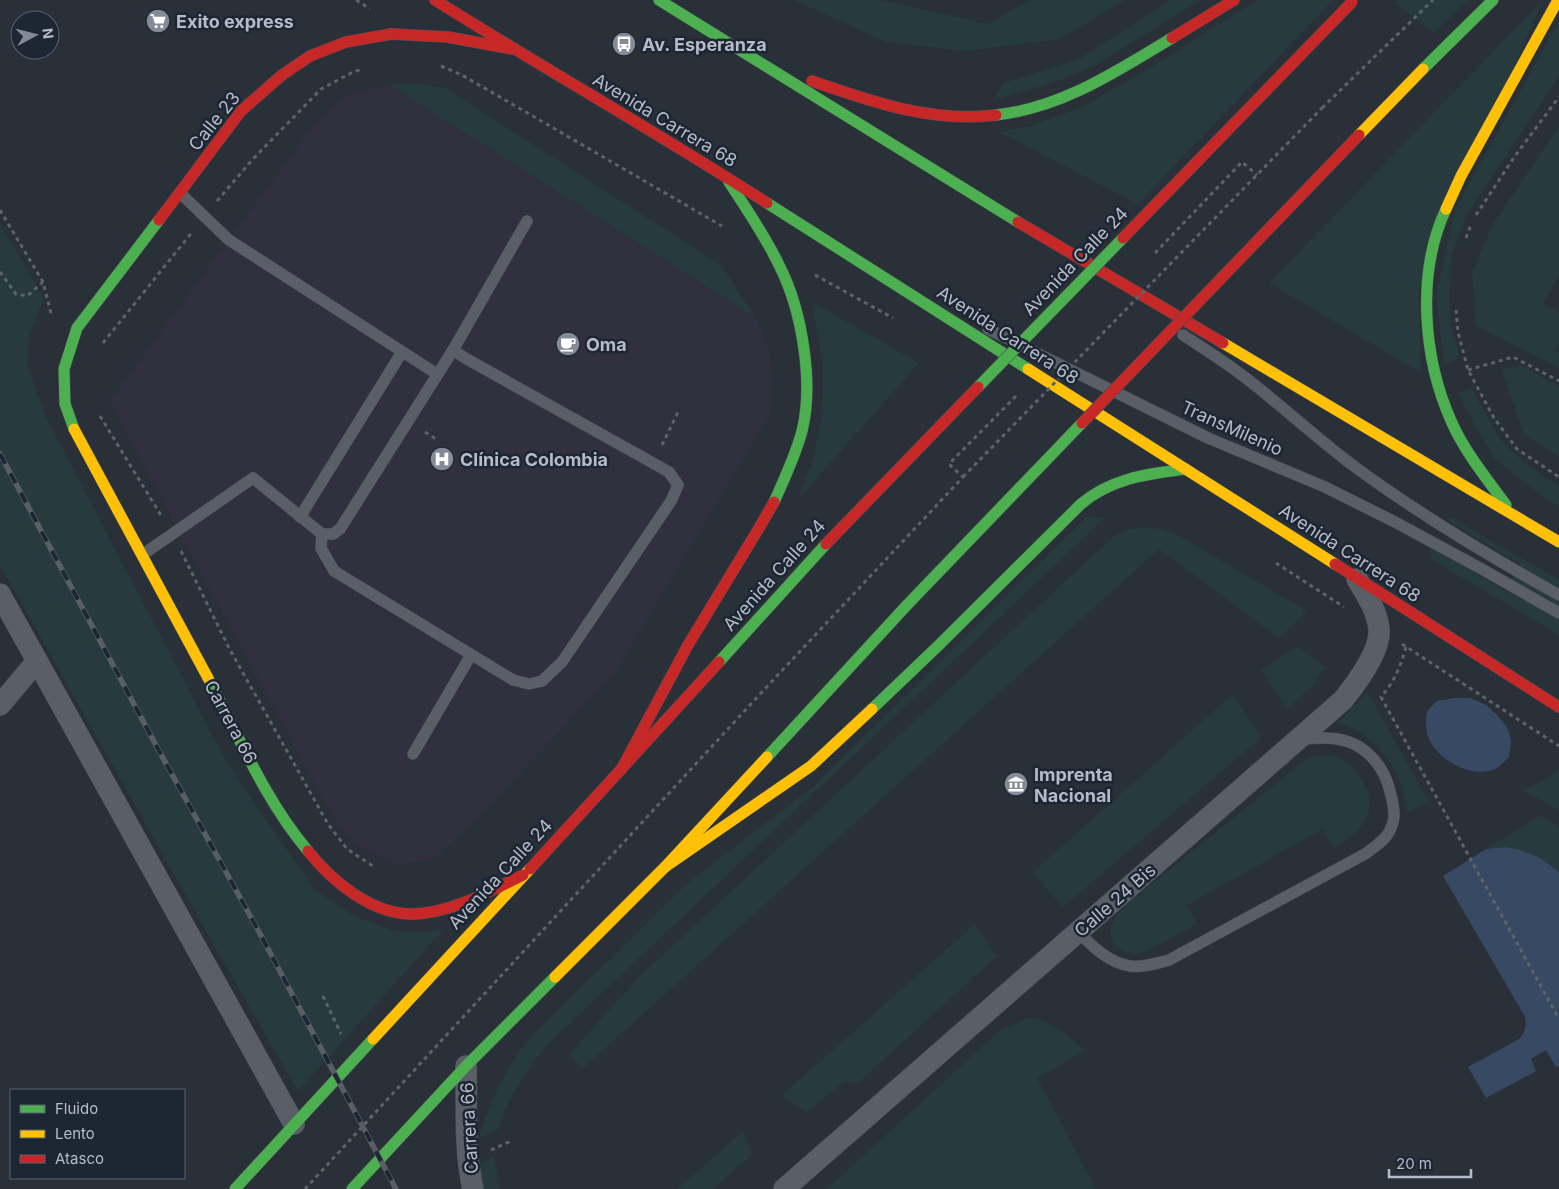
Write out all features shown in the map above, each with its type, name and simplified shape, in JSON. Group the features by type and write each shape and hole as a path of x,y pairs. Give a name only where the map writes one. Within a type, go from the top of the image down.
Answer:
{"main road":[{"name":"Avenida Carrera 68","path":"435,0 513,49 724,175 1559,707"},
{"path":"659,0 1027,227 1559,542"},
{"path":"766,66 862,98 897,108 939,116 995,115 1018,112 1065,98 1195,25 1234,0"},
{"path":"352,1189 466,1066 665,867 907,605 1423,69 1492,0"},
{"path":"1512,514 1472,458 1452,423 1436,379 1426,317 1428,271 1439,224 1461,176 1558,0"},
{"name":"Avenida Calle 24","path":"235,1189 621,770 826,544 1353,1"},
{"name":"Calle 23","path":"64,369 77,328 241,111 282,75 310,56 346,42 391,34 448,37 513,49"},
{"path":"621,770 700,624 779,492 792,462 803,427 806,384 803,342 793,298 764,237 724,175"},
{"name":"Carrera 66","path":"64,369 65,404 76,435 262,780 295,837 320,867 354,894 400,914 423,914 446,908 524,875"},
{"path":"665,867 811,766 939,645 1081,504 1099,490 1119,482 1150,474 1186,469"}],"street":[{"name":"Calle 24 Bis","path":"784,1189 1343,700 1357,684 1375,650 1379,630 1373,607 1357,579"},
{"path":"0,594 294,1124"},
{"path":"0,705 37,661"},
{"name":"Carrera 66","path":"466,1066 467,1128 470,1175 473,1189"}],"lane":[{"name":"TransMilenio","path":"945,176 1251,382 1300,424 1358,469 1405,502 1487,555 1559,595"},
{"path":"180,193 229,240 437,374"},
{"path":"142,555 253,478 322,534 333,534 340,529 453,350 527,221"},
{"name":"TransMilenio","path":"888,279 1208,438 1334,492 1395,522 1559,613"},
{"path":"322,534 321,548 334,571 513,680 529,684 542,681 562,662 671,501 678,485 669,472 464,358 453,350"},
{"path":"300,517 402,352"},
{"path":"414,754 471,655"},
{"path":"1078,932 1096,949 1114,960 1130,966 1169,960 1375,847 1390,832 1394,816 1383,772 1373,758 1356,745 1340,739 1298,739"}],"path":[{"path":"356,0 368,8"},
{"path":"305,1189 754,700 963,477 1322,108 1433,0"},
{"path":"434,63 462,74 724,227"},
{"path":"98,349 204,216 252,160 321,89 354,72 370,67"},
{"path":"1475,216 1514,156 1559,97"},
{"path":"1155,253 1242,162 1257,175"},
{"path":"0,210 43,282 53,320"},
{"path":"1464,246 1472,224"},
{"path":"0,272 16,294 27,296 43,282"},
{"path":"1456,305 1458,332 1468,370 1494,418 1517,449 1559,477"},
{"path":"1468,370 1513,357 1559,381"},
{"path":"963,477 949,464 1022,390"},
{"path":"97,410 172,534 230,648 328,824 346,849 376,868"},
{"path":"1406,647 1391,686 1381,697 1559,1019"},
{"path":"322,996 341,1034"},
{"path":"484,1153 511,1141"}],"shaded area":[{"name":"Clínica Colombia","path":"389,85 756,318 767,343 773,377 771,412 616,672 472,824 431,861 396,864 359,846 339,828 177,532 166,507 110,401 312,127 327,111 346,97 367,89"}],"green space":[{"path":"794,0 881,0 988,24 1030,0 1125,0 1060,39 966,51 886,42"},
{"path":"1170,0 1201,0 1094,66 1061,80 992,101 1004,83 1079,59"},
{"path":"1257,0 1333,0 1138,204 999,132 1030,126 1082,107 1148,69"},
{"path":"1398,0 1468,0 1434,33 1395,3"},
{"path":"1543,0 1419,290 1421,373 1269,283"},
{"path":"1559,21 1559,77 1466,216 1452,254 1449,294 1451,326 1460,358 1444,364 1436,295 1455,209"},
{"path":"418,83 445,88 721,265 756,318 389,85"},
{"path":"1559,126 1559,276 1543,303 1559,313 1559,344 1555,350 1559,353 1559,368 1476,326 1472,272 1493,224"},
{"path":"0,224 44,298 30,333 27,364 45,415 226,761 314,889 356,917 394,931 427,932 444,929 298,1091 0,565"},
{"path":"812,302 919,363 798,499 814,456 822,413 823,367"},
{"path":"1520,365 1559,386 1559,456 1524,435 1502,370"},
{"path":"1472,388 1488,420 1503,442 1526,464 1559,486 1559,506 1542,496 1495,459 1458,393"},
{"path":"1086,517 1106,517 546,1046 530,1066 506,1107 499,1129 479,1138 500,1084 532,1035 690,881 814,786"},
{"path":"1450,517 1559,580 1559,635 1431,559 1431,546 1505,591 1520,564 1449,521"},
{"path":"1144,527 1161,529 1178,535 1307,611 1279,638 1159,549 582,1069 570,1053 640,976 1114,536 1129,529"},
{"path":"1297,646 1325,667 1313,685 1287,709 1261,670"},
{"path":"1368,692 1429,803 1407,813 1400,782 1383,753 1367,738 1338,722"},
{"path":"1233,694 1261,738 1063,907 1032,873"},
{"path":"1326,755 1340,758 1349,764 1357,772 1367,788 1370,799 1369,809 1361,827 1353,835 1334,848 1323,829 1187,905 1197,924 1143,953 1127,952 1116,946 1112,940 1112,926 1116,916 1128,903 1300,764 1311,757"},
{"path":"1559,771 1559,810 1523,791"},
{"path":"1541,815 1559,826 1559,872 1548,862 1507,847 1486,849"},
{"path":"974,925 997,956 859,1082 844,1082 807,1112 781,1096"},
{"path":"1029,1017 1049,1023 1065,1033 1085,1051 1037,1078 1096,1189 827,1189 999,1031"},
{"path":"743,1131 752,1154 713,1189 677,1189"},
{"path":"494,1156 500,1189 482,1189 478,1164"}],"water":[{"path":"1470,698 1486,705 1507,727 1511,741 1509,757 1497,768 1486,771 1474,771 1462,768 1441,755 1433,746 1426,724 1427,712 1437,701"},
{"path":"1507,847 1535,856 1547,862 1559,872 1559,1066 1556,1067 1546,1050 1531,1059 1536,1071 1486,1098 1468,1067 1519,1039 1523,1034 1526,1022 1524,1015 1443,876 1486,849"}],"railway":[{"path":"0,454 396,1189"}],"traffic: fast":[{"path":"659,0 1018,222"},
{"path":"1423,69 1493,0"},
{"path":"996,115 1044,105 1066,96 1110,75 1172,38"},
{"path":"729,182 762,234 780,267 794,304 804,348 807,391 802,431 793,458 774,502"},
{"path":"767,203 1028,369"},
{"path":"1446,209 1436,234 1430,260 1427,288 1429,344 1442,398 1457,434 1506,505"},
{"path":"74,429 65,404 64,369 77,328 159,220"},
{"path":"978,387 1123,238"},
{"path":"907,605 1082,423"},
{"path":"872,709 1081,504 1093,495 1117,483 1144,475 1186,469"},
{"path":"719,662 826,544"},
{"path":"767,757 907,605"},
{"path":"208,678 266,789 279,811 308,851"},
{"path":"352,1189 466,1066 555,977"},
{"path":"235,1189 373,1039"}],"traffic: slow":[{"path":"1446,209 1461,176 1558,0"},
{"path":"1359,135 1423,69"},
{"path":"1223,343 1559,542"},
{"path":"1028,369 1335,564"},
{"path":"74,429 208,678"},
{"path":"665,867 811,766 872,709"},
{"path":"555,977 665,867 767,757"},
{"path":"373,1039 530,869"}],"traffic: jam":[{"path":"435,0 685,151 767,203"},
{"path":"1172,38 1234,0"},
{"path":"1123,238 1352,2"},
{"path":"159,220 241,111 282,75 310,56 346,42 391,34 448,37 512,49"},
{"path":"812,81 903,109 949,116 996,115"},
{"path":"1082,423 1359,135"},
{"path":"1018,222 1223,343"},
{"path":"826,544 978,387"},
{"path":"621,770 688,645 774,502"},
{"path":"1335,564 1559,707"},
{"path":"530,869 719,662"},
{"path":"308,851 329,874 354,894 367,902 397,913 426,913 455,906 523,875"}],"place":[{"name":"Exito express","path":"158,21"},
{"name":"Av. Esperanza","path":"624,44"},
{"name":"Oma","path":"568,344"},
{"name":"Clínica Colombia","path":"442,459"},
{"name":"Imprenta Nacional","path":"1016,784"}]}
